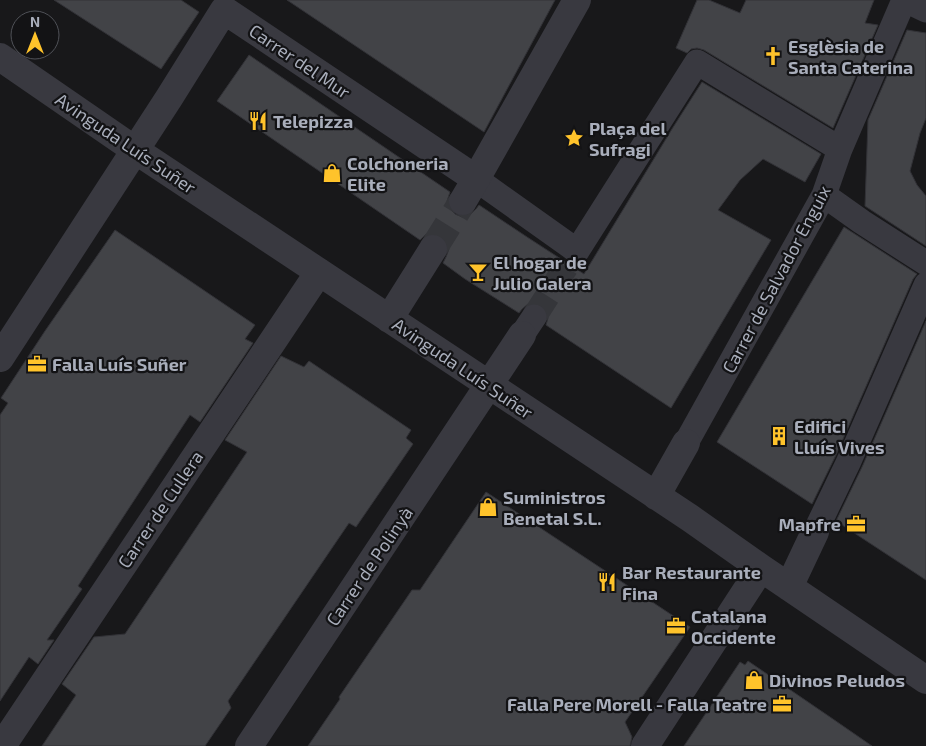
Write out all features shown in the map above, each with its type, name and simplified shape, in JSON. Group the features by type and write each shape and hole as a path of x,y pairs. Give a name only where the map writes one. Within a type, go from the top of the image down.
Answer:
{"street":[{"path":"577,0 469,190 571,259 697,62 840,149"},
{"path":"904,0 926,10"},
{"name":"Carrer de Salvador Enguix","path":"686,443 824,195 840,149 904,0"},
{"path":"0,358 227,5"},
{"name":"Carrer del Mur","path":"227,5 469,190"},
{"name":"Avinguda Luís Suñer","path":"0,57 135,150 690,518 926,680"},
{"path":"824,195 926,263"},
{"path":"389,319 433,249"},
{"name":"Carrer de Cullera","path":"2,746 319,272"},
{"path":"789,587 849,461 926,285"},
{"name":"Carrer de Polinyà","path":"249,746 528,326"},
{"path":"656,496 686,443"},
{"path":"645,746 761,568"}],"building":[{"path":"54,0 181,0 199,12 161,69"},
{"path":"287,0 555,0 484,132"},
{"name":"Esglèsia de Santa Caterina","path":"697,0 709,0 740,13 746,0 874,0 865,23 878,25 833,128 704,50 691,49 687,53 676,48"},
{"path":"907,30 926,33 926,118 910,171 917,185 926,196 926,246 865,206 868,120"},
{"path":"249,55 450,192 447,201 449,208 455,214 462,217 470,215 479,205 584,274 702,82 821,154 805,182 763,159 740,180 718,210 771,240 671,408 546,325 547,311 542,305 528,304 519,313 443,263 449,249 447,241 442,236 433,233 425,235 420,240 217,101"},
{"path":"844,227 917,274 913,279 836,455 812,504 717,442"},
{"path":"115,230 255,325 245,339 253,343 200,422 190,415 78,586 82,589 47,640 54,640 38,664 29,657 0,701 0,415 8,403 1,398"},
{"path":"926,321 926,580 836,521 862,467"},
{"path":"281,356 304,367 309,361 411,430 406,438 413,444 356,527 349,523 228,701 231,708 205,746 42,746 76,695 62,684 94,637 125,634 247,452 225,440"},
{"path":"486,492 690,627 625,722 632,737 630,746 308,746 412,590 420,590"},
{"path":"748,661 872,746 684,746 740,662 745,665"}],"tunnel":[{"path":"433,249 463,201"},
{"path":"534,317 566,267"}],"place":[{"name":"Esglèsia de Santa Caterina","path":"773,56"},
{"name":"Telepizza","path":"258,121"},
{"name":"Plaça del Sufragi","path":"574,138"},
{"name":"Colchoneria Elite","path":"332,173"},
{"name":"El hogar de Julio Galera","path":"478,272"},
{"name":"Falla Luís Suñer","path":"37,364"},
{"name":"Edifici Lluís Vives","path":"779,436"},
{"name":"Suministros Benetal S.L.","path":"488,507"},
{"name":"Mapfre","path":"856,524"},
{"name":"Bar Restaurante Fina","path":"607,582"},
{"name":"Catalana Occidente","path":"676,626"},
{"name":"Divinos Peludos","path":"754,680"},
{"name":"Falla Pere Morell - Falla Teatre","path":"782,704"}]}
